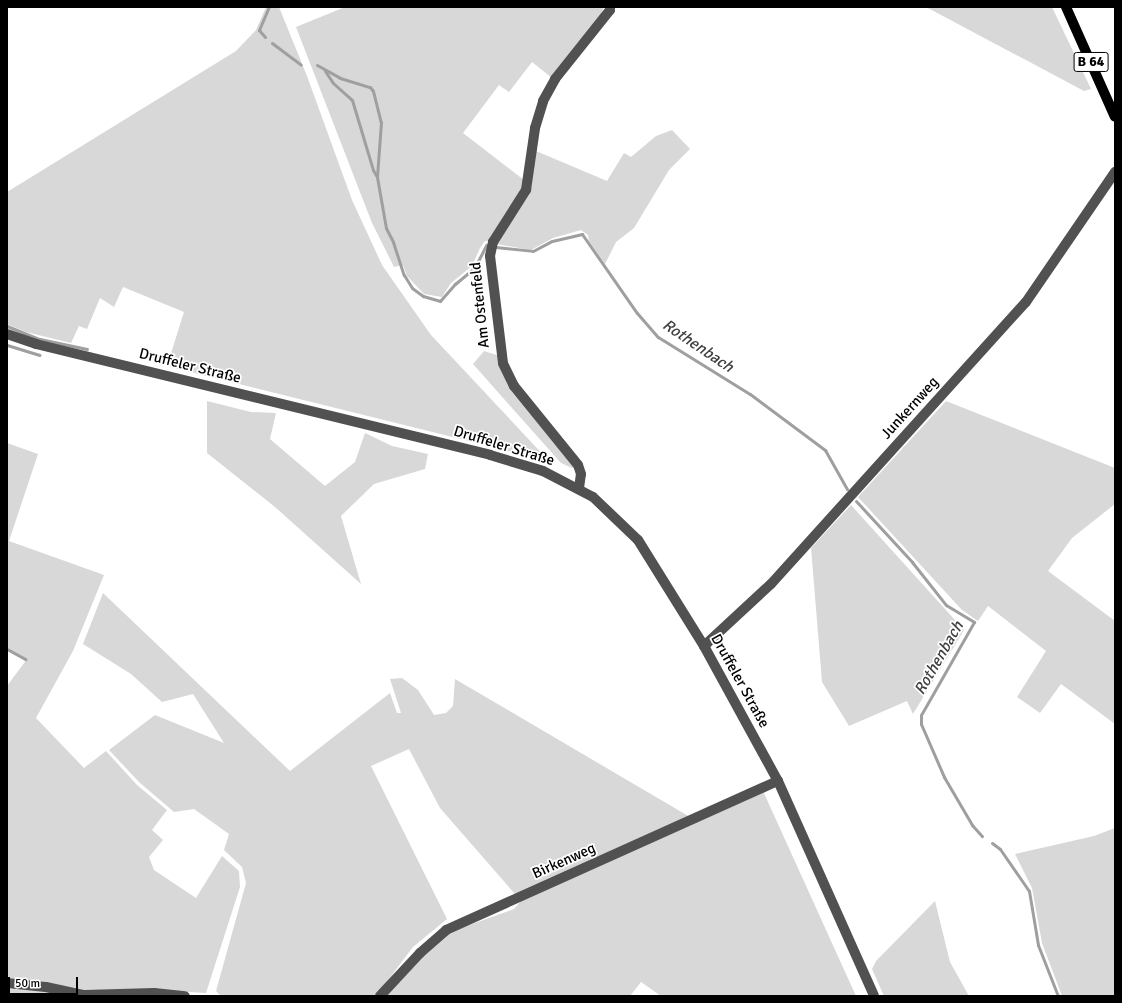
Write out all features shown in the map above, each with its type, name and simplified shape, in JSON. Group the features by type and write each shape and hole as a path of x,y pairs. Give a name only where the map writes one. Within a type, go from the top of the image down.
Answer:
{"main road":[{"name":"B 64","path":"1066,7 1115,117"}],"street":[{"name":"Am Ostenfeld","path":"579,488 582,474 578,465 514,386 503,363 490,256 493,242 526,190 535,128 543,101 555,79 610,10 610,7"},
{"name":"Junkernweg","path":"704,646 771,584 1026,302 1115,172"},
{"name":"Druffeler Straße","path":"7,334 36,344 490,455 542,471 579,488 608,510 638,540 704,646 778,781 874,996"},
{"name":"Birkenweg","path":"380,996 420,953 446,930 778,781"},
{"path":"7,983 46,987 85,995 154,993 185,996"}],"shaded area":[{"path":"266,7 279,7 307,76 352,200 382,265 431,335 549,461 167,366 184,312 123,287 114,307 100,298 87,329 79,326 71,343 26,332 7,324 7,192 236,51 256,30"},
{"path":"345,7 604,7 599,18 552,78 532,62 509,92 499,85 463,133 524,180 521,190 489,241 485,241 480,248 472,266 451,283 442,297 424,294 407,276 403,265 394,267 372,223 296,27"},
{"path":"926,7 1052,7 1091,89 1084,91"},
{"path":"672,130 690,149 669,170 634,228 616,242 605,264 589,241 588,235 581,230 553,238 531,250 496,244 519,208 536,151 607,181 624,153 631,157 656,136"},
{"path":"484,351 497,355 499,362 574,466 572,468 561,463 473,364"},
{"path":"207,401 251,412 276,413 270,439 325,486 355,462 365,433 392,446 428,454 425,469 374,484 341,516 361,584 275,507 207,453"},
{"path":"946,401 1115,468 1115,504 1072,538 1048,571 1115,621 1115,724 1061,684 1040,713 1017,697 1046,651 988,606 978,621 962,610 858,497"},
{"path":"7,443 38,454 9,541 104,575 73,651 36,718 84,768 106,751 137,785 167,810 152,830 163,840 149,857 154,870 196,898 222,856 239,871 240,887 206,993 157,990 84,991 47,982 7,978 7,686 27,659 7,648"},
{"path":"851,505 964,630 913,714 907,701 849,726 822,682 811,548"},
{"path":"103,593 290,771 390,693 397,713 401,713 390,679 402,678 418,690 434,715 446,713 453,706 455,679 690,817 515,894 440,808 409,749 371,766 447,919 413,947 376,996 220,995 216,991 246,883 242,867 224,850 229,834 194,809 174,812 139,782 109,750 155,715 224,743 193,694 162,702 131,674 83,644"},
{"path":"763,791 856,996 661,996 641,982 630,996 385,996 421,956 447,933 514,909 521,901"},
{"path":"1115,828 1115,996 1062,996 1042,943 1032,888 1015,854 1094,836"},
{"path":"935,901 950,962 969,996 884,996 872,969 876,961"},
{"path":"7,989 46,990 72,996 7,996"}],"waterway":[{"name":"Rothenbach","path":"265,37 259,30 269,7"},
{"name":"Rothenbach","path":"272,43 301,65"},
{"name":"Rothenbach","path":"317,65 340,78 370,87 373,91 381,122 377,177 386,228 393,242 404,275 412,288 423,296 440,301 455,284 475,267 486,245"},
{"name":"Rothenbach","path":"325,71 333,83 352,100 373,170 377,177"},
{"name":"Rothenbach","path":"496,247 533,251 552,241 582,234 637,313 658,337 750,394 825,450 847,489"},
{"path":"7,326 40,339 87,349"},
{"path":"7,345 40,355"},
{"name":"Rothenbach","path":"856,501 912,562 946,605 974,622 921,715 921,724 944,777 972,825 982,836"},
{"path":"7,649 25,659"},
{"name":"Rothenbach","path":"992,843 1000,849 1029,891 1038,945 1058,996"}]}
